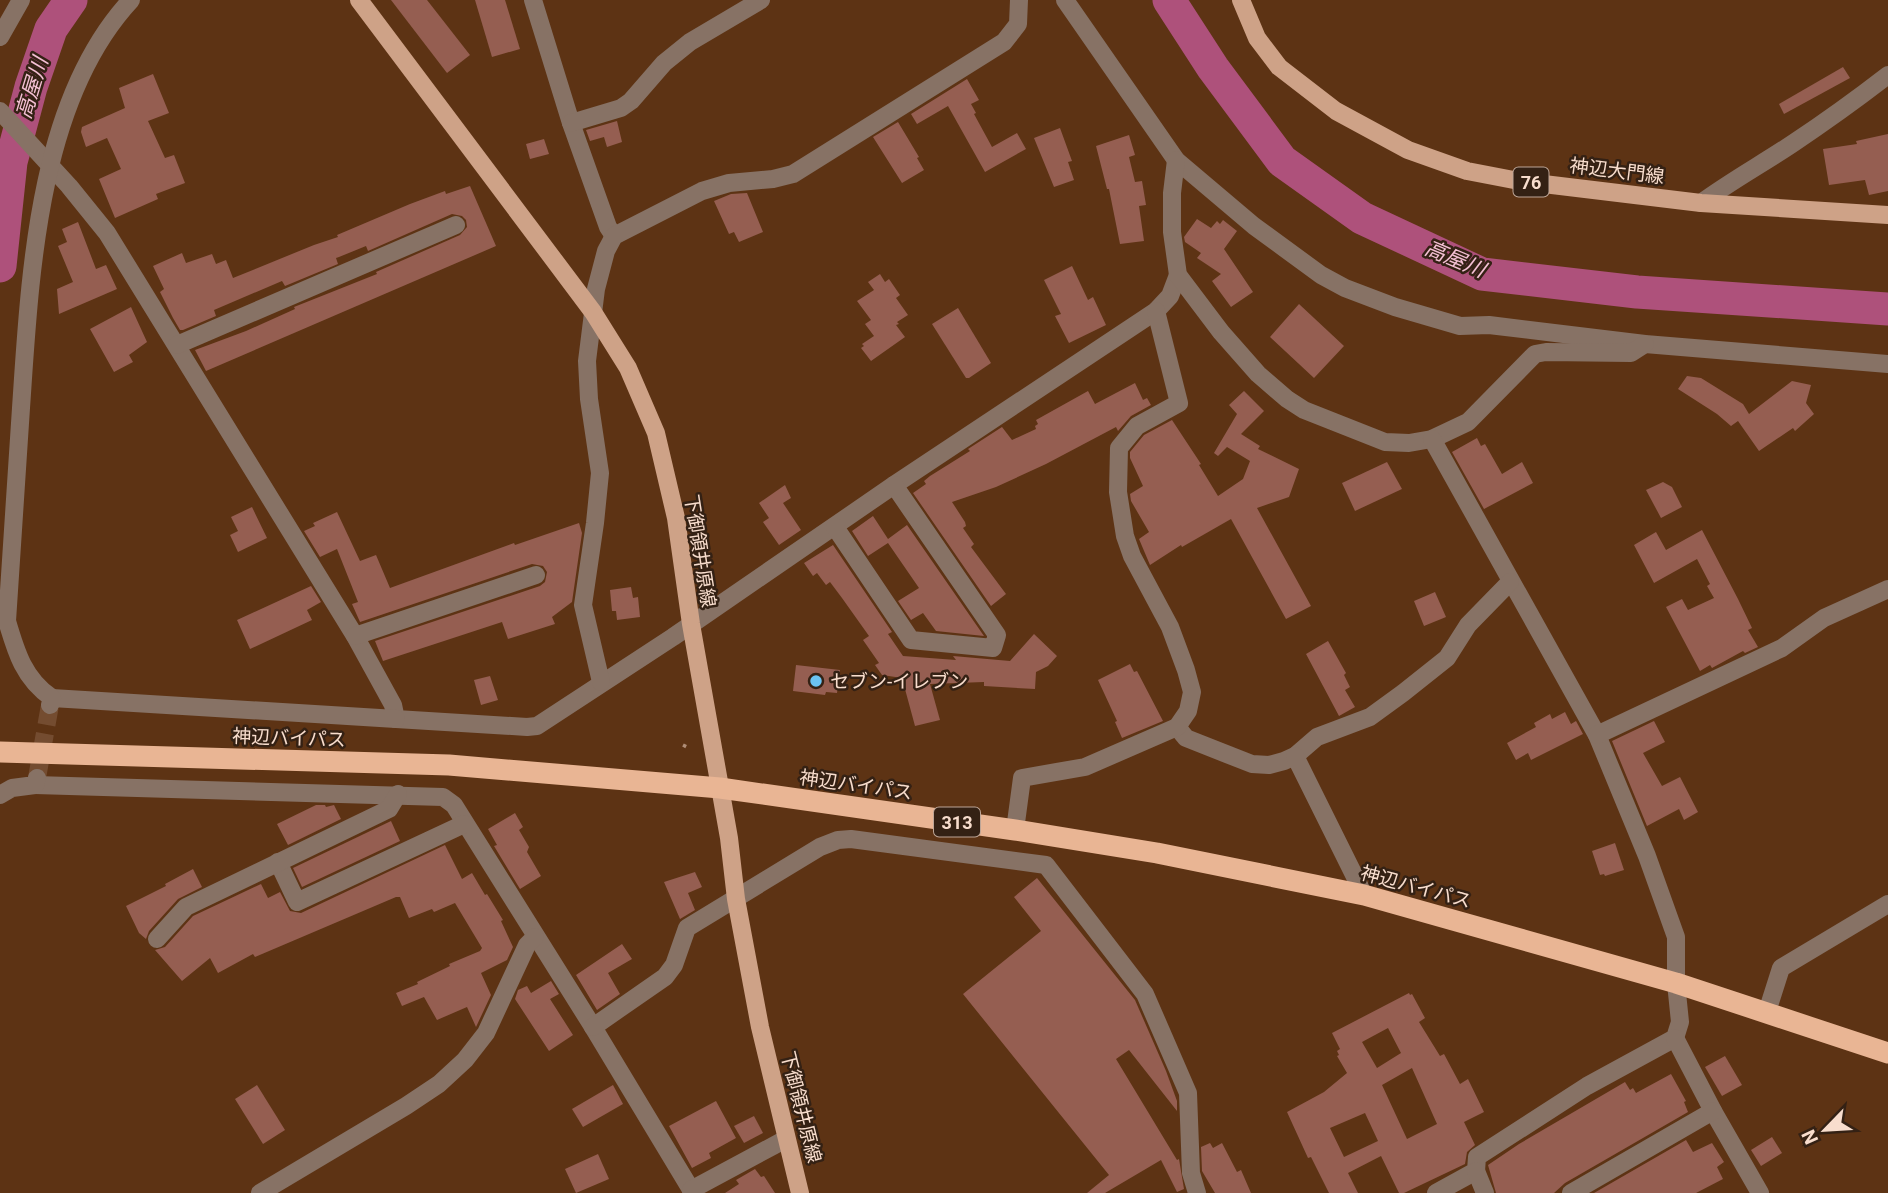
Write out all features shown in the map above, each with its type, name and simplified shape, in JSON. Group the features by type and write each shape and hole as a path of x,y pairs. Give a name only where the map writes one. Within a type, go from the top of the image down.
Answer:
{"highway":[{"name":"神辺バイパス","path":"0,752 449,765 720,788 1015,830 1157,853 1364,895 1676,983 1888,1053"}],"main road":[{"name":"下御領井原線","path":"359,0 593,312 628,368 656,433 676,518 736,899 760,1027 800,1193"},
{"name":"神辺大門線","path":"1241,0 1257,38 1279,67 1336,111 1408,150 1467,171 1519,181 1701,202 1888,215"}],"street":[{"path":"0,37 21,0"},
{"path":"131,0 100,40 80,73 64,113 48,163 27,316 7,621 17,656 27,675 51,701 514,727 537,726 1156,311 1170,296 1178,275 1172,232 1172,193 1176,160"},
{"path":"533,0 571,123 608,227 614,236"},
{"path":"571,123 621,108 631,102 664,64 690,43 761,0"},
{"path":"601,682 583,605 596,523 600,473 589,398 587,360 596,289 614,236 702,191 729,183 773,179 793,174 1003,42 1018,24 1019,0"},
{"path":"1065,0 1176,160 1254,226 1321,275 1345,288 1395,307 1460,326 1489,325 1645,344 1888,364"},
{"path":"1701,202 1790,146 1888,75"},
{"path":"0,111 107,233 355,636 393,705 396,719"},
{"path":"177,345 456,225"},
{"path":"1178,275 1258,374 1287,399 1304,410 1385,442 1409,443 1432,439 1468,422 1535,354 1631,354 1645,344"},
{"path":"1015,830 1022,778 1085,767 1177,727 1188,711 1192,692 1170,626 1132,556 1125,536 1118,492 1119,449 1137,426 1179,403 1156,311"},
{"path":"1432,439 1597,735 1647,856 1676,937 1676,983 1680,1022 1675,1038 1587,1086 1478,1157 1476,1171 1485,1193"},
{"path":"835,527 911,640 993,648 997,635 894,485"},
{"path":"355,636 536,575"},
{"path":"1177,727 1186,738 1252,764 1269,765 1295,756 1317,737 1370,717 1447,658 1468,625 1510,582"},
{"path":"1597,735 1782,648 1824,618 1888,589"},
{"path":"1295,756 1364,895"},
{"path":"0,794 36,781 443,797 454,805 692,1191 786,1139"},
{"path":"157,939 186,907 389,809 397,794"},
{"path":"942,850 945,820"},
{"path":"278,862 297,902 464,824"},
{"path":"593,1027 665,977 674,965 687,928 820,847 838,840 851,839 1046,865 1145,994 1188,1093 1191,1173 1197,1193"},
{"path":"1767,1012 1781,968 1888,904"},
{"path":"260,1193 406,1106 439,1084 465,1060 486,1033 527,945 536,937"},
{"path":"1675,1038 1760,1193"},
{"path":"1571,1193 1713,1111"},
{"path":"1436,1193 1476,1171"}],"path":[{"path":"683,745 689,748"}],"building":[{"path":"391,0 427,0 470,55 447,73"},
{"path":"475,0 505,0 520,49 492,57"},
{"path":"1843,67 1850,78 1784,114 1779,104"},
{"path":"153,74 169,113 148,121 165,158 174,155 185,183 156,194 158,199 115,218 99,179 121,169 107,138 86,147 82,127 125,108 119,88"},
{"path":"967,79 979,100 971,104 976,113 974,114 992,147 1017,133 1026,149 985,172 948,106 917,124 911,114"},
{"path":"617,121 622,142 607,147 604,137 590,141 586,130"},
{"path":"898,122 924,170 902,183 873,137"},
{"path":"1060,128 1072,161 1068,162 1074,180 1054,187 1034,138"},
{"path":"1888,134 1888,191 1869,195 1865,180 1829,185 1823,149 1857,144 1856,141"},
{"path":"1129,135 1135,155 1129,157 1135,182 1142,181 1146,205 1139,206 1144,241 1120,244 1109,189 1096,146"},
{"path":"544,139 549,154 530,159 526,144"},
{"path":"470,186 496,246 206,371 195,350 246,331 295,309 294,307 377,274 376,272 460,235 467,227 466,220 462,216 452,214 368,251 366,246 336,258 338,264 285,286 282,281 214,310 216,316 183,330 180,330 160,292 164,289 153,266 182,253 186,263 212,254 216,264 226,260 233,278 338,237 337,235 410,204 445,191 446,194"},
{"path":"747,193 763,232 739,242 734,232 729,234 714,201 731,194"},
{"path":"1197,219 1211,228 1217,221 1220,224 1223,220 1237,231 1224,249 1253,292 1231,307 1212,281 1221,274 1197,258 1201,253 1185,242 1184,237"},
{"path":"78,222 96,269 106,265 117,289 59,314 57,289 73,282 58,246 67,242 62,229"},
{"path":"1072,266 1088,300 1093,297 1106,325 1069,343 1055,316 1061,314 1044,280"},
{"path":"880,274 885,282 889,279 900,295 896,298 908,315 896,325 905,337 871,361 861,348 864,346 862,344 874,336 865,324 871,320 857,301 874,290 868,282"},
{"path":"1299,304 1344,346 1314,378 1270,337"},
{"path":"131,307 147,342 129,355 133,362 114,372 90,329"},
{"path":"958,308 991,363 969,378 966,378 932,324"},
{"path":"1687,376 1701,378 1743,404 1749,414 1792,381 1811,385 1806,403 1814,414 1795,431 1793,428 1759,451 1738,421 1731,426 1678,389"},
{"path":"1135,383 1143,400 1147,398 1151,405 1131,416 1118,431 1116,427 996,487 952,502 965,522 966,526 963,528 974,544 971,547 1006,594 991,606 913,493 926,484 924,481 930,476 1002,427 1012,440 1036,429 1036,420 1088,391 1095,404"},
{"path":"1244,391 1264,411 1241,434 1260,446 1258,449 1299,469 1289,497 1257,508 1311,606 1286,619 1231,519 1150,565 1139,539 1149,532 1131,501 1130,494 1143,486 1130,458 1130,452 1144,435 1172,420 1218,496 1243,479 1250,461 1227,447 1218,456 1214,453 1237,414 1229,405"},
{"path":"1477,438 1481,446 1485,444 1502,474 1522,462 1533,483 1484,509 1452,452"},
{"path":"1387,462 1402,489 1355,511 1342,483"},
{"path":"1663,482 1672,487 1682,507 1661,518 1646,490"},
{"path":"785,485 791,498 783,503 801,530 779,545 763,522 769,518 759,503"},
{"path":"252,507 267,538 238,552 230,535 238,531 231,517"},
{"path":"337,512 360,561 376,555 390,588 514,543 515,545 579,523 582,533 572,602 552,617 555,624 508,639 502,622 383,661 375,641 540,586 545,582 547,572 543,566 532,564 360,622 352,604 358,602 337,549 320,557 304,531 315,526 313,523"},
{"path":"873,516 888,539 907,525 984,636 936,631 923,613 911,620 898,601 919,588 888,543 868,556 852,531"},
{"path":"1702,530 1752,628 1748,630 1758,647 1700,671 1666,607 1682,599 1688,610 1714,598 1697,559 1654,583 1634,545 1656,532 1666,550"},
{"path":"833,545 892,632 888,634 903,656 956,660 953,656 1010,661 1034,634 1057,656 1048,666 1036,672 1035,689 984,686 984,682 930,684 940,720 915,726 902,678 882,675 875,665 879,663 863,640 869,636 830,582 826,585 817,573 813,576 804,563"},
{"path":"311,586 321,602 307,610 312,620 250,649 237,620"},
{"path":"631,587 633,598 638,597 640,617 617,620 616,611 612,611 610,590"},
{"path":"1435,592 1446,617 1424,626 1414,601"},
{"path":"1328,641 1346,673 1344,675 1350,687 1345,690 1355,707 1339,716 1306,654"},
{"path":"1130,664 1134,672 1137,671 1163,721 1122,738 1098,680"},
{"name":"セブン-イレブン","path":"796,665 840,670 837,693 826,692 825,695 793,691"},
{"path":"490,676 498,700 481,705 474,680"},
{"path":"1565,712 1571,724 1576,721 1583,734 1531,760 1528,753 1516,760 1507,743 1536,727 1534,723 1550,714 1552,719"},
{"path":"1654,721 1665,742 1643,753 1662,786 1680,777 1698,812 1684,820 1679,809 1647,826 1612,741"},
{"path":"316,805 334,805 341,819 288,845 277,824"},
{"path":"515,813 523,827 519,830 529,847 527,852 541,876 520,889 494,846 497,845 488,829"},
{"path":"391,821 400,841 302,887 293,868"},
{"path":"1615,843 1624,870 1600,875 1592,851"},
{"path":"445,845 462,879 472,873 485,895 487,894 503,920 501,921 513,947 507,960 481,973 491,995 476,1027 467,1007 437,1020 424,997 402,1006 396,993 418,984 417,982 450,966 449,964 482,948 455,903 409,918 400,897 396,897 255,957 253,954 218,973 210,958 182,981 155,950 165,947 193,916 261,884 268,898 280,892 290,911 301,913"},
{"path":"193,869 202,887 178,899 149,931 146,939 139,933 126,906"},
{"path":"695,872 702,887 688,893 695,910 680,919 664,882"},
{"path":"1037,878 1135,1000 1166,1071 1177,1101 1177,1111 1129,1050 1116,1059 1177,1160 1179,1159 1184,1189 1177,1192 1161,1160 1105,1193 1087,1193 1109,1175 963,994 1041,931 1014,897"},
{"path":"622,944 632,959 608,973 620,994 597,1010 576,975"},
{"path":"551,981 559,994 550,999 573,1035 549,1051 515,999 518,990 527,986 531,993"},
{"path":"1409,993 1412,994 1425,1018 1419,1022 1440,1056 1444,1054 1460,1084 1468,1079 1484,1112 1464,1122 1475,1145 1467,1152 1465,1164 1399,1193 1381,1156 1348,1173 1358,1193 1329,1193 1311,1157 1308,1158 1287,1112 1324,1092 1347,1073 1337,1056 1340,1049 1332,1033","holes":["1388,1028 1401,1053 1377,1068 1362,1042","1412,1068 1437,1124 1407,1139 1382,1085","1365,1113 1378,1141 1344,1157 1330,1128"]},
{"path":"1725,1056 1742,1085 1722,1096 1705,1067"},
{"path":"1671,1074 1686,1101 1684,1102 1688,1112 1565,1183 1554,1193 1496,1193 1488,1165 1625,1082 1630,1090 1633,1088 1636,1093"},
{"path":"257,1085 285,1130 263,1144 235,1099"},
{"path":"613,1085 623,1104 583,1127 572,1109"},
{"path":"716,1101 736,1138 709,1153 711,1158 692,1168 669,1126"},
{"path":"754,1116 763,1133 744,1143 734,1126"},
{"path":"1772,1137 1782,1153 1761,1166 1751,1150"},
{"path":"1686,1140 1693,1152 1712,1143 1724,1162 1717,1167 1723,1179 1696,1193 1594,1193"},
{"path":"1210,1143 1213,1148 1222,1143 1237,1172 1241,1170 1251,1193 1215,1193 1202,1171 1201,1147"},
{"path":"598,1154 609,1179 576,1193 565,1169"},
{"path":"755,1169 761,1177 764,1176 775,1193 725,1193 739,1184 736,1180"}],"waterway":[{"name":"高屋川","path":"0,266 11,162 31,87 51,29 71,0"},
{"name":"高屋川","path":"1169,0 1213,68 1282,161 1362,218 1482,274 1637,292 1888,309"}],"tunnel":[{"path":"37,778 50,705"}],"place":[{"name":"セブン-イレブン","path":"816,681"}]}
